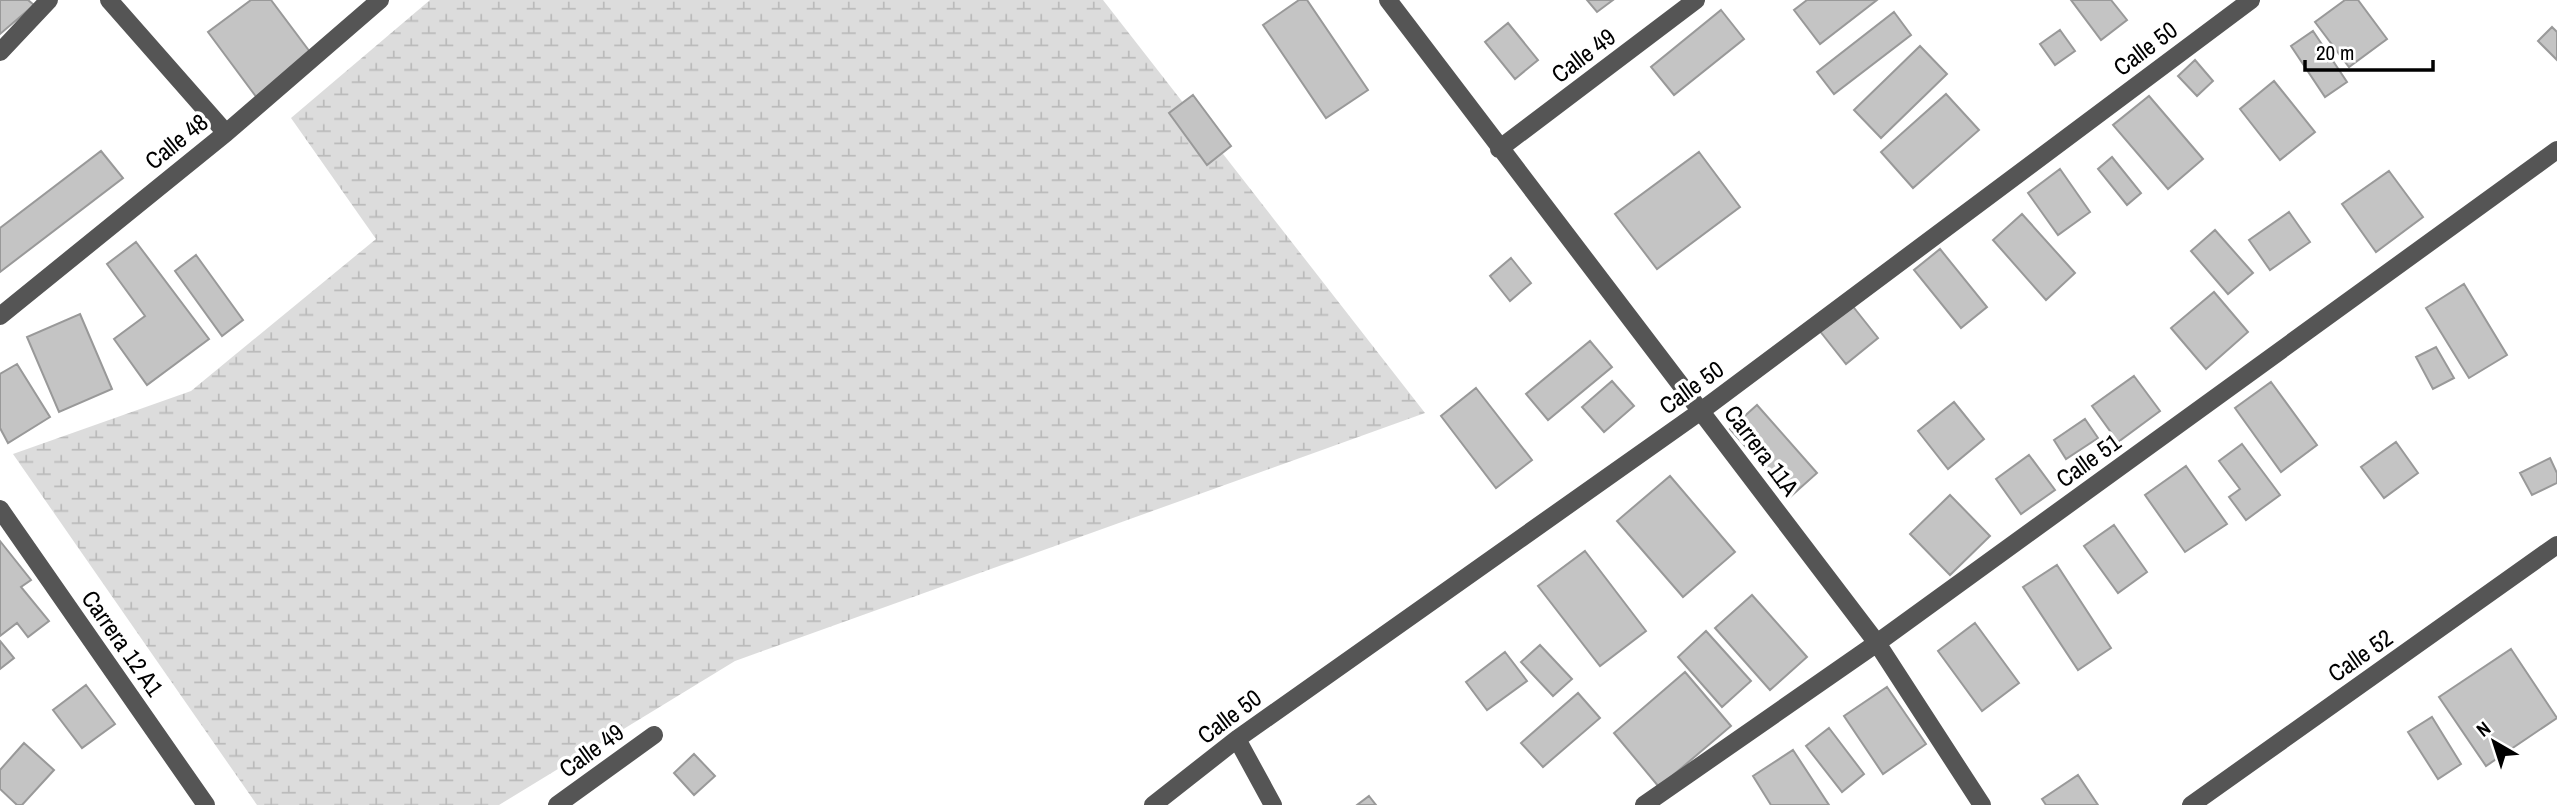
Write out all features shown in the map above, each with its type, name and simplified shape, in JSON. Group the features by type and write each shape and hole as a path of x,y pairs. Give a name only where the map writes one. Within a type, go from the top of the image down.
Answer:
{"street":[{"path":"0,52 49,0"},
{"path":"109,0 226,133"},
{"name":"Calle 48","path":"0,316 226,133 380,0"},
{"name":"Carrera 11A","path":"1388,0 1877,643 1982,805"},
{"name":"Calle 49","path":"1499,149 1696,0"},
{"name":"Calle 50","path":"1153,805 1237,739 1701,411 2251,0"},
{"name":"Calle 51","path":"1644,805 1877,643 2557,150"},
{"name":"Carrera 12 A1","path":"0,509 206,805"},
{"name":"Calle 52","path":"2191,805 2557,545"},
{"name":"Calle 49","path":"557,805 654,736"},
{"path":"1237,739 1273,805"}],"green space":[{"path":"430,0 1103,0 1425,413 735,661 499,805 257,805 13,454 191,391 376,239 291,118"}],"building":[{"path":"0,0 28,0 34,5 0,34"},
{"path":"251,0 271,0 313,56 257,98 208,32"},
{"path":"1299,0 1307,0 1368,90 1326,118 1263,25"},
{"path":"1587,0 1613,0 1597,12"},
{"path":"1807,0 1877,0 1820,44 1794,10"},
{"path":"2071,0 2111,0 2127,20 2101,40"},
{"path":"2345,0 2358,0 2387,39 2349,67 2315,22"},
{"path":"1721,10 1744,39 1674,95 1651,67"},
{"path":"1894,12 1911,35 1834,94 1817,72"},
{"path":"1508,23 1538,60 1515,79 1485,42"},
{"path":"2552,27 2557,32 2557,60 2538,41"},
{"path":"2060,30 2075,51 2055,65 2040,44"},
{"path":"2313,31 2347,82 2325,97 2291,46"},
{"path":"1920,46 1947,74 1881,138 1854,110"},
{"path":"2195,60 2213,81 2197,96 2178,76"},
{"path":"2274,81 2315,132 2280,160 2240,109"},
{"path":"1946,94 1979,130 1913,188 1881,152"},
{"path":"1193,95 1231,146 1207,165 1169,113"},
{"path":"2149,96 2203,159 2168,189 2113,125"},
{"path":"101,151 123,178 0,272 0,228"},
{"path":"1699,152 1740,207 1657,269 1615,214"},
{"path":"2112,157 2141,193 2127,205 2098,169"},
{"path":"2060,169 2090,212 2058,235 2028,193"},
{"path":"2389,171 2423,217 2376,252 2342,204"},
{"path":"2289,212 2310,242 2270,270 2249,240"},
{"path":"2022,214 2075,273 2046,300 1993,240"},
{"path":"2215,230 2253,273 2228,294 2191,251"},
{"path":"136,242 209,339 147,385 114,339 145,316 107,264"},
{"path":"1940,249 1987,307 1961,328 1914,270"},
{"path":"196,255 243,320 222,336 175,271"},
{"path":"1511,258 1531,283 1510,301 1490,276"},
{"path":"2464,284 2507,355 2469,378 2426,308"},
{"path":"2214,292 2248,332 2206,369 2171,328"},
{"path":"1851,304 1878,338 1846,364 1819,330"},
{"path":"80,314 112,389 59,412 27,337"},
{"path":"1590,341 1612,367 1548,420 1526,394"},
{"path":"2436,347 2454,378 2433,389 2416,357"},
{"path":"17,364 50,417 8,443 0,428 0,374"},
{"path":"2134,376 2160,411 2118,442 2092,406"},
{"path":"1612,381 1634,406 1604,432 1582,407"},
{"path":"2271,382 2317,445 2281,472 2235,408"},
{"path":"1476,388 1532,460 1496,488 1441,416"},
{"path":"1954,402 1984,439 1948,469 1918,431"},
{"path":"1757,405 1817,473 1790,497 1730,429"},
{"path":"2085,419 2098,438 2066,459 2054,440"},
{"path":"2396,442 2418,473 2384,498 2361,467"},
{"path":"2242,444 2280,495 2246,520 2229,497 2240,489 2219,461"},
{"path":"2029,455 2055,490 2021,514 1996,479"},
{"path":"2550,458 2557,473 2557,483 2532,495 2520,473"},
{"path":"2186,466 2227,524 2185,552 2145,495"},
{"path":"1670,476 1735,552 1683,597 1617,521"},
{"path":"1950,495 1990,536 1950,575 1910,534"},
{"path":"2114,525 2147,572 2118,593 2084,546"},
{"path":"0,541 31,580 21,587 49,621 28,637 17,623 0,636"},
{"path":"1585,551 1646,631 1600,666 1538,586"},
{"path":"2057,565 2111,648 2078,670 2023,587"},
{"path":"1752,595 1807,657 1770,690 1715,628"},
{"path":"1975,623 2019,683 1982,711 1938,651"},
{"path":"1706,631 1751,681 1722,707 1678,657"},
{"path":"0,641 14,658 0,669"},
{"path":"1540,645 1572,679 1553,696 1521,662"},
{"path":"2511,649 2557,718 2486,766 2439,697"},
{"path":"1505,652 1527,681 1487,710 1466,682"},
{"path":"1685,672 1731,726 1659,787 1614,733"},
{"path":"86,685 115,724 82,748 53,710"},
{"path":"1887,687 1926,744 1883,774 1844,716"},
{"path":"1578,693 1600,718 1543,767 1521,743"},
{"path":"2432,717 2461,764 2438,779 2408,732"},
{"path":"1829,728 1864,774 1842,792 1806,746"},
{"path":"24,743 54,770 22,805 17,805 0,789 0,770"},
{"path":"1793,750 1829,805 1771,805 1753,776"},
{"path":"694,754 715,776 694,795 674,773"},
{"path":"2078,775 2098,805 2046,805 2042,799"},
{"path":"1369,796 1376,805 1357,805"}]}
